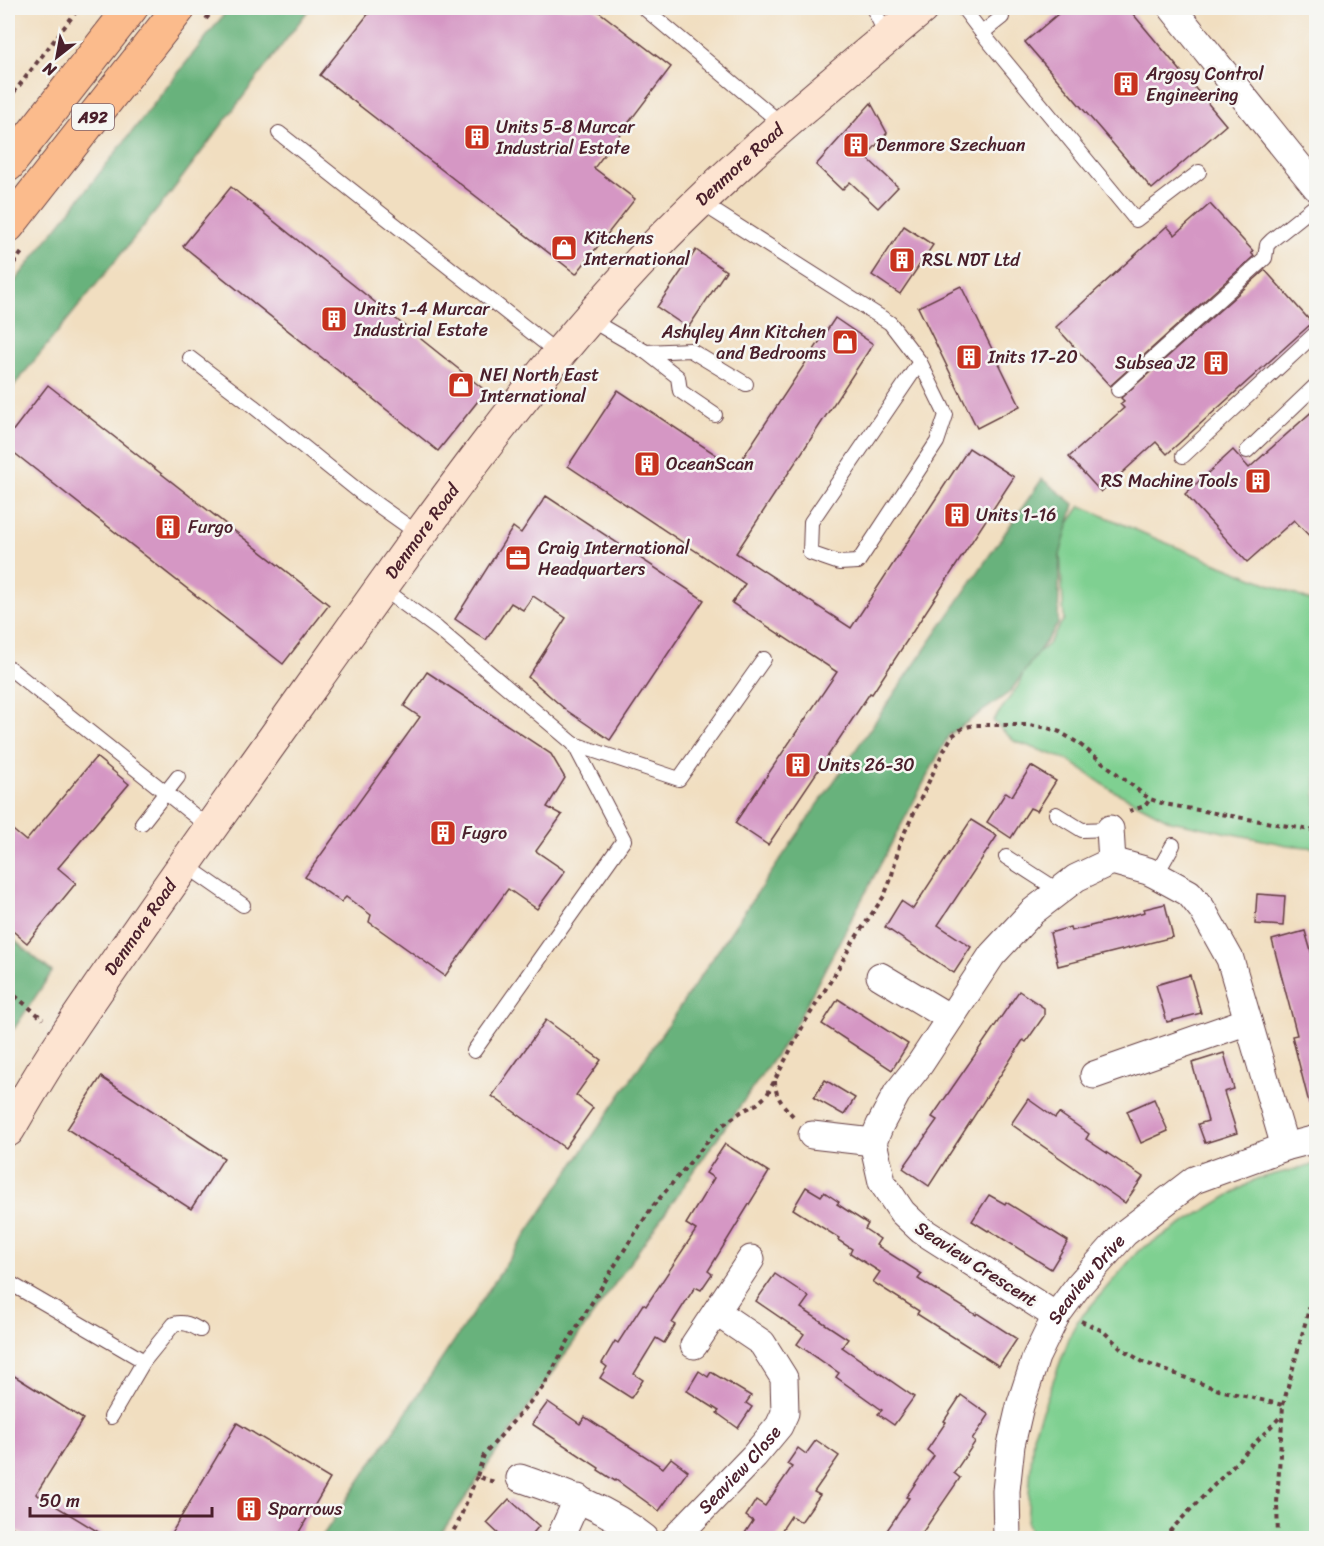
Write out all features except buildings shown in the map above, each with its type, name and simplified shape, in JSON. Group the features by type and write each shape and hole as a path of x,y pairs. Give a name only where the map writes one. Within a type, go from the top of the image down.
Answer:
{"main road":[{"name":"A92","path":"8,165 131,8"},
{"name":"A92","path":"8,226 179,8"}],"street":[{"name":"Denmore Road","path":"8,1130 61,1044 184,864 381,588 484,448 559,354 654,246 700,202 783,125 922,8"},
{"path":"1172,8 1317,187"},
{"path":"1110,829 1112,861"},
{"path":"812,1135 873,1142 897,1093 921,1064 992,955 1032,912 1076,878 1112,861 1156,875 1189,893 1202,909 1230,959 1285,1147"},
{"path":"880,976 950,1018"},
{"path":"1094,1075 1248,1021"},
{"name":"Seaview Drive","path":"1007,1539 1006,1491 1011,1445 1020,1406 1036,1357 1058,1313 1078,1286 1125,1233 1194,1180 1285,1147 1317,1139"},
{"name":"Seaview Crescent","path":"873,1142 882,1182 908,1218 921,1230 1058,1313"},
{"path":"694,1345 751,1259"},
{"name":"Seaview Close","path":"675,1539 754,1456 779,1426 785,1413 784,1378 762,1343 716,1312"},
{"path":"520,1478 578,1498 633,1528 645,1539"},
{"path":"560,1539 578,1498"}],"lane":[{"path":"644,8 783,125"},
{"path":"873,8 887,36"},
{"path":"963,8 1136,220 1199,172"},
{"path":"982,33 1002,17"},
{"path":"279,133 559,354"},
{"path":"700,202 890,323 920,362 946,415 937,442 858,562 839,563 810,552 811,522 920,362"},
{"path":"1118,390 1265,258 1267,245 1272,240 1317,205"},
{"path":"589,319 646,352 678,377 680,391 715,415"},
{"path":"1184,456 1317,333"},
{"path":"646,352 690,350 746,384"},
{"path":"189,358 361,493 420,535"},
{"path":"1247,451 1317,385"},
{"path":"381,588 438,629 574,744 679,779 764,659"},
{"path":"8,667 210,828"},
{"path":"474,1051 624,840 574,744"},
{"path":"142,823 178,777"},
{"path":"1056,814 1082,830 1110,829"},
{"path":"1156,875 1173,845"},
{"path":"1006,857 1059,891"},
{"path":"184,864 243,905"},
{"path":"8,1282 144,1361"},
{"path":"111,1417 144,1361 174,1324 186,1323 200,1330"}],"path":[{"path":"8,100 80,8"},
{"path":"449,1539 458,1523 484,1455 544,1386 573,1334 653,1206 720,1127 757,1104 767,1095 810,1013 854,940 884,896 905,832 952,736 963,728 974,725 1029,724 1048,728 1078,743 1150,799 1164,804 1317,831"},
{"path":"8,990 51,1026"},
{"path":"775,1081 779,1101 812,1135"},
{"path":"1278,1539 1277,1503 1283,1405 1317,1287"},
{"path":"1058,1313 1103,1331 1122,1349 1143,1362 1219,1390 1283,1405"},
{"path":"1164,1539 1283,1415"},
{"path":"477,1476 505,1483 520,1478"}],"green space":[{"path":"229,8 310,8 169,195 8,393 8,290"},
{"path":"1042,479 1074,504 1060,555 1058,624 1010,692 949,735 790,1035 438,1538 321,1538 740,918"},
{"path":"1081,506 1316,603 1316,848 1287,845 1171,821 1110,789 1068,760 1014,741 993,721 1018,686 1028,662 1048,644 1064,619 1059,537"},
{"path":"8,935 52,972 14,1029 8,1024"},
{"path":"1316,1164 1316,1538 1032,1538 1027,1523 1033,1435 1077,1322 1138,1251 1256,1179"}],"place":[{"name":"Argosy Control Engineering","path":"1126,84"},
{"name":"Units 5-8 Murcar Industrial Estate","path":"477,137"},
{"name":"Denmore Szechuan","path":"856,145"},
{"name":"Kitchens International","path":"564,248"},
{"name":"RSL NDT Ltd","path":"902,260"},
{"name":"Units 1-4 Murcar Industrial Estate","path":"334,319"},
{"name":"Ashyley Ann Kitchen and Bedrooms","path":"845,342"},
{"name":"Inits 17-20","path":"969,357"},
{"name":"Subsea J2","path":"1216,363"},
{"name":"NEI North East International","path":"461,385"},
{"name":"OceanScan","path":"647,464"},
{"name":"RS Machine Tools","path":"1258,481"},
{"name":"Units 1-16","path":"957,515"},
{"name":"Furgo","path":"168,527"},
{"name":"Craig International Headquarters","path":"518,558"},
{"name":"Units 26-30","path":"798,765"},
{"name":"Fugro","path":"443,833"},
{"name":"Sparrows","path":"249,1509"}]}
